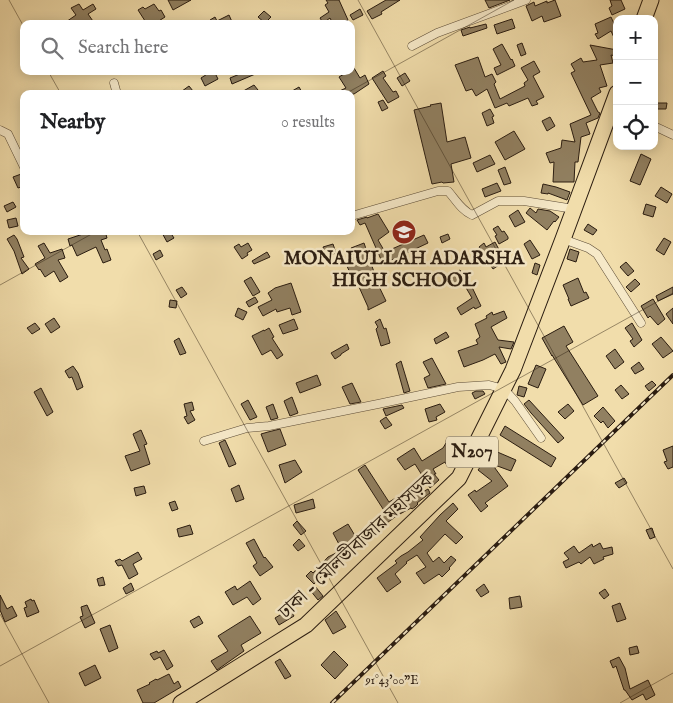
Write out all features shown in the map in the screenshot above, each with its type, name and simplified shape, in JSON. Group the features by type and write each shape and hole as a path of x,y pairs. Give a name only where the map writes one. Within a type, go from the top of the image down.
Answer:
{"highway":[{"path":"645,15 651,0"},
{"name":"ঢাকা - মৌলভীবাজার মহাসড়ক","path":"181,703 306,625 459,478 513,370 614,105"}],"street":[{"path":"412,46 437,33 526,0"},
{"path":"114,83 116,90"},
{"path":"658,128 673,135"},
{"path":"0,130 8,134 20,159"},
{"path":"355,215 438,192 448,191 460,207 472,215 498,200 524,201 574,209"},
{"path":"563,239 588,248 597,254 640,322"},
{"path":"204,441 247,428 270,426 458,387 489,385 504,389 515,401 541,438"}],"building":[{"path":"168,0 191,0 173,10"},
{"path":"326,0 339,0 348,20 331,20 330,18 321,20 320,18 329,12 325,5 328,3"},
{"path":"386,0 400,0 372,19 367,11"},
{"path":"485,0 510,0 489,8"},
{"path":"555,0 561,16 544,22 542,16 532,21 526,6 534,2 535,6"},
{"path":"610,0 621,0 625,9 612,15 609,8 612,6"},
{"path":"79,4 83,10 93,4 96,9 88,14 92,20 69,20 76,15 71,8"},
{"path":"154,4 165,17 160,20 144,20 138,10 143,7 145,9"},
{"path":"360,9 363,15 353,20 350,15"},
{"path":"264,11 271,17 268,20 262,20 258,17"},
{"path":"229,15 231,20 219,20"},
{"path":"611,17 613,21 613,35 611,31 598,39 595,34 598,33 595,24"},
{"path":"512,19 515,28 497,34 494,25"},
{"path":"486,24 487,28 463,36 461,30"},
{"path":"522,43 526,54 521,56 517,45"},
{"path":"502,44 515,66 497,75 494,68 501,65 493,49"},
{"path":"590,45 613,49 613,55 611,55 613,63 600,65 607,86 599,88 601,92 591,98 600,113 598,118 586,123 590,134 581,137 578,162 575,162 574,182 553,182 554,162 550,163 546,153 561,148 562,140 575,142 570,124 591,115 571,73 575,71 571,64 581,58 583,62 597,60"},
{"path":"478,57 485,77 492,74 500,99 525,86 524,83 528,80 521,68 534,61 540,72 533,76 544,97 536,101 538,104 532,106 528,98 509,106 507,103 495,108 487,89 476,96 472,89 466,91 455,65"},
{"path":"355,70 360,78 365,75 369,84 355,93 355,90 342,90 346,88 339,77 342,75 355,75"},
{"path":"383,71 386,76 383,78 393,92 396,91 399,97 388,103 372,78"},
{"path":"405,73 410,81 402,86 397,78"},
{"path":"206,75 216,75 218,79 205,86 201,78"},
{"path":"237,75 253,75 232,84 230,78"},
{"path":"254,85 258,90 245,90"},
{"path":"189,86 192,90 184,90"},
{"path":"383,100 388,108 382,111 378,102"},
{"path":"441,103 447,142 465,137 471,158 451,164 454,182 432,184 414,110"},
{"path":"658,103 667,103 666,109 658,109"},
{"path":"490,109 494,116 492,117 494,123 487,126 482,113"},
{"path":"550,117 555,126 547,131 542,121"},
{"path":"514,131 525,149 505,160 495,142"},
{"path":"641,154 651,159 640,185 630,181"},
{"path":"490,155 495,164 477,172 473,163"},
{"path":"505,167 511,183 504,185 498,170"},
{"path":"20,174 20,187 18,188 13,177"},
{"path":"497,183 501,191 485,197 482,189"},
{"path":"543,184 570,192 567,200 548,193 541,193"},
{"path":"661,187 672,194 667,203 655,196"},
{"path":"13,202 16,207 7,212 4,206"},
{"path":"646,204 656,207 653,217 643,214"},
{"path":"530,208 536,213 538,209 550,211 559,217 547,230 526,213"},
{"path":"518,210 525,222 515,227 509,216"},
{"path":"378,214 389,232 378,240 385,252 424,235 428,243 383,264 365,223 360,225 357,220"},
{"path":"16,218 18,226 9,228 7,220"},
{"path":"588,224 597,230 593,235 584,230"},
{"path":"498,226 508,237 508,239 499,244 493,229"},
{"path":"448,234 450,239 442,243 440,237"},
{"path":"14,235 24,257 21,258 29,269 22,274 14,251 7,239"},
{"path":"80,235 106,235 107,238 101,240 111,260 103,263 96,247 77,256 72,245 70,246 68,239"},
{"path":"163,235 172,235 174,238 167,242"},
{"path":"664,238 671,242 664,255 656,250"},
{"path":"530,240 540,255 532,259 524,244"},
{"path":"495,242 505,261 493,269 479,247 484,243 486,247"},
{"path":"44,243 50,253 62,249 65,258 58,260 68,277 60,282 54,271 45,277 35,264 45,258 38,246"},
{"path":"248,243 252,250 242,259 234,247 239,244 241,247"},
{"path":"364,243 374,272 372,272 386,301 368,310 355,278 353,279 345,262 355,257 351,248"},
{"path":"333,244 336,253 326,257 323,247"},
{"path":"570,249 579,252 576,262 567,259"},
{"path":"160,250 163,256 156,260 153,254"},
{"path":"267,252 270,257 254,264 252,261"},
{"path":"626,262 634,271 628,276 620,267"},
{"path":"535,263 540,265 537,275 532,273"},
{"path":"460,270 466,282 454,288 448,277"},
{"path":"251,277 260,292 253,296 244,281"},
{"path":"578,278 584,293 586,292 589,298 571,306 563,285"},
{"path":"635,279 640,284 631,292 626,287"},
{"path":"291,283 301,312 292,315 290,308 277,312 276,309 263,316 258,307 272,300 268,293 275,288"},
{"path":"470,283 481,306 475,309 474,307 461,315 457,308 472,298 465,286"},
{"path":"182,287 187,294 181,298 176,290"},
{"path":"673,287 673,294 658,301 656,296"},
{"path":"255,297 258,302 249,307 246,302"},
{"path":"653,299 665,319 658,325 650,316 648,318 641,306"},
{"path":"170,300 177,301 176,308 169,307"},
{"path":"238,308 247,312 243,320 235,316"},
{"path":"673,308 673,324 666,314"},
{"path":"504,311 507,318 491,327 498,340 514,342 511,349 499,347 506,362 501,364 495,354 464,367 458,351 478,344 476,340 480,337 475,324 487,318 486,316 492,312 493,315"},
{"path":"54,318 60,327 51,333 45,324"},
{"path":"294,319 298,329 283,334 279,325"},
{"path":"380,319 384,329 386,328 390,343 381,346 376,329 378,327 375,322"},
{"path":"35,323 40,329 32,334 27,328"},
{"path":"632,323 642,340 634,347 630,341 633,339 625,328"},
{"path":"564,326 573,342 566,346 598,396 583,405 542,338"},
{"path":"269,328 274,337 272,338 283,355 277,359 271,350 262,355 252,336"},
{"path":"446,332 449,337 436,344 434,339"},
{"path":"661,337 673,351 663,358 652,344"},
{"path":"179,338 186,353 180,355 174,341"},
{"path":"347,344 349,349 335,359 331,353"},
{"path":"615,349 624,362 615,369 606,356"},
{"path":"432,358 446,384 428,388 424,378 430,375 423,362"},
{"path":"401,361 410,391 404,393 396,364"},
{"path":"639,362 644,369 635,374 631,368"},
{"path":"536,365 546,369 538,388 528,384"},
{"path":"73,366 78,373 83,387 77,390 72,377 69,378 65,371"},
{"path":"317,375 321,385 300,393 296,383"},
{"path":"652,381 656,385 649,391 645,386"},
{"path":"352,383 361,402 350,404 342,387"},
{"path":"621,385 629,394 622,399 615,390"},
{"path":"519,386 527,388 524,397 517,395"},
{"path":"41,388 53,412 47,416 34,392"},
{"path":"483,391 485,394 475,399 472,393"},
{"path":"292,397 298,413 290,416 284,401"},
{"path":"248,400 257,417 250,420 241,404"},
{"path":"529,400 564,438 558,443 524,404"},
{"path":"192,402 194,410 190,411 195,420 188,424 184,417 187,416 184,404"},
{"path":"273,404 278,418 271,420 266,407"},
{"path":"440,404 445,412 436,417 437,420 429,422 425,409"},
{"path":"568,404 574,411 565,419 558,412"},
{"path":"402,405 404,408 386,416 383,409"},
{"path":"603,407 615,421 608,428 603,421 601,423 594,416"},
{"path":"386,417 392,425 385,429 380,421"},
{"path":"505,426 556,458 551,467 500,435"},
{"path":"280,429 286,445 268,452 261,434"},
{"path":"141,430 147,444 144,445 150,464 131,471 125,456 140,451 133,434"},
{"path":"225,440 236,464 229,467 219,443"},
{"path":"446,443 462,450 458,458 456,457 446,464 445,462 433,469 436,474 434,474 439,480 430,488 415,464 405,470 397,459 414,448 422,461 443,448"},
{"path":"673,446 673,467 668,469 664,462 667,461 663,450"},
{"path":"488,448 516,460 511,471 492,464 508,486 485,503 488,506 481,512 468,495 492,481 478,470"},
{"path":"295,460 302,472 285,483 279,465"},
{"path":"365,465 389,502 399,496 401,499 411,493 414,497 428,489 430,493 417,503 415,507 398,515 366,540 360,531 385,512 358,470"},
{"path":"624,478 627,483 619,488 615,483"},
{"path":"239,485 244,499 236,502 231,489"},
{"path":"144,486 146,493 136,496 134,488"},
{"path":"313,499 315,508 296,513 294,505"},
{"path":"175,501 178,509 172,511 169,503"},
{"path":"453,503 458,509 446,521 463,537 456,544 445,534 427,553 433,562 439,557 444,563 451,556 456,560 450,569 442,577 439,574 424,584 416,573 426,567 417,555 406,562 395,574 401,582 387,592 377,578 397,563 395,561 401,556 423,540 420,537"},
{"path":"297,521 306,531 301,535 293,525"},
{"path":"348,524 357,539 341,548 333,533"},
{"path":"190,525 193,534 179,537 177,529"},
{"path":"652,528 655,537 650,539 646,530"},
{"path":"254,539 264,558 273,567 260,576 253,566 257,563 246,543"},
{"path":"299,539 305,546 298,551 293,545"},
{"path":"600,543 603,549 612,547 613,554 603,557 604,559 594,564 590,557 581,564 579,562 566,568 563,562 569,559 564,553 574,546 579,553 592,544 593,547"},
{"path":"342,550 345,557 340,559 329,574 326,572 314,584 306,576 311,571 313,573 328,557"},
{"path":"138,552 142,559 133,564 138,574 129,579 122,565 118,566 115,561 120,559 122,561"},
{"path":"103,577 105,585 99,586 97,579"},
{"path":"250,581 261,599 253,605 247,597 233,605 225,592 235,586 237,590"},
{"path":"131,583 134,590 126,594 123,588"},
{"path":"484,584 489,592 481,597 476,590"},
{"path":"315,586 323,596 318,600 310,590"},
{"path":"605,589 609,595 604,599 599,593"},
{"path":"0,595 7,609 12,606 17,616 5,622 0,610"},
{"path":"520,596 522,607 510,609 509,598"},
{"path":"31,599 32,601 34,600 39,612 27,617 24,608 27,607 25,602"},
{"path":"620,603 626,619 617,622 612,606"},
{"path":"87,605 95,623 85,628 80,617 83,616 81,607"},
{"path":"290,609 294,616 279,625 275,618"},
{"path":"336,611 346,627 333,634 325,620"},
{"path":"199,616 203,623 194,628 190,621"},
{"path":"250,616 261,633 241,645 244,651 217,670 211,661 228,651 218,636"},
{"path":"110,625 118,648 109,652 100,629"},
{"path":"637,646 639,653 630,655 629,648"},
{"path":"164,650 173,666 167,670 160,657 154,660 150,654"},
{"path":"334,651 348,665 335,679 321,665"},
{"path":"619,657 625,668 630,689 648,680 655,695 646,700 643,694 632,700 624,690 616,666 613,668 610,661"},
{"path":"280,659 291,676 285,679 275,662"},
{"path":"95,665 101,678 85,686 79,673"},
{"path":"169,674 174,684 178,681 181,687 154,703 143,703 137,690"}],"railway":[{"path":"332,703 673,375"}],"place":[{"name":"MONAIULLAH ADARSHA HIGH SCHOOL","path":"404,232"}]}
